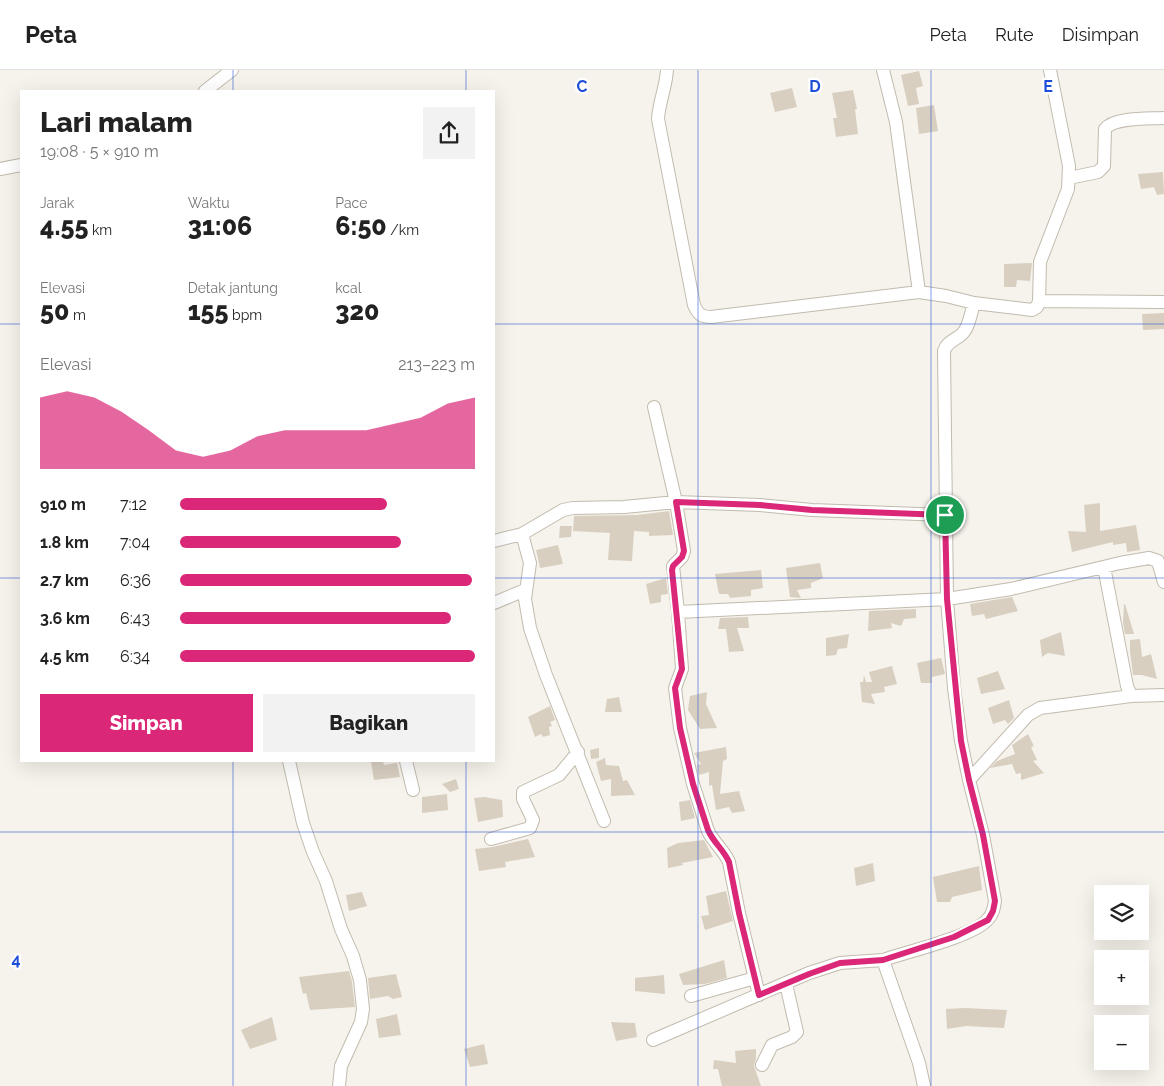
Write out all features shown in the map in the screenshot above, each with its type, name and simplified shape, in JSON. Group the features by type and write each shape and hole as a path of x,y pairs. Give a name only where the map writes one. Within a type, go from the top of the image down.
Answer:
{"street":[{"path":"206,90 232,70"},
{"path":"667,70 658,119 694,305 698,314 703,317 919,292 974,303 1032,310 1037,307 1039,301 1040,262 1068,189 1069,178 1069,166 1050,70"},
{"path":"884,70 896,122 919,292"},
{"path":"1069,178 1102,170 1108,125 1123,121 1164,118"},
{"path":"0,169 20,165"},
{"path":"1039,301 1164,302"},
{"path":"653,1040 840,963 883,960 954,937 988,920 993,911 995,901 989,866 961,741 947,599 944,350 948,344 966,330 974,303"},
{"path":"654,407 676,502 684,551 682,557 673,566 682,669 675,688 680,728 693,784 708,830 729,862 759,995"},
{"path":"495,541 522,534 555,514 573,508 624,507 676,502 945,515"},
{"path":"522,534 530,563 525,590 530,628 546,675 604,821"},
{"path":"678,612 947,599 1011,589 1104,567 1154,558 1158,560 1164,582"},
{"path":"1104,567 1127,686 1131,696"},
{"path":"495,603 525,590"},
{"path":"969,780 1028,715 1035,710 1131,696 1164,695"},
{"path":"491,839 530,828 533,820 523,799 523,792 559,775 578,752"},
{"path":"289,762 303,824 326,881 340,928 360,980 363,1009 361,1022 341,1066 339,1086"},
{"path":"406,762 413,790"},
{"path":"883,960 919,1064 924,1086"},
{"path":"691,996 755,978"},
{"path":"762,1065 772,1045 792,1037 797,1032 786,984"}],"building":[{"path":"919,71 923,86 916,88 919,104 908,106 901,75"},
{"path":"792,88 797,107 775,112 770,93"},
{"path":"853,90 857,109 855,109 858,134 836,137 833,118 837,118 832,93"},
{"path":"934,105 938,131 919,134 916,108"},
{"path":"1163,172 1164,194 1157,195 1154,187 1141,189 1138,174"},
{"path":"1032,263 1030,281 1017,280 1016,287 1004,287 1004,264"},
{"path":"1164,313 1164,329 1143,330 1142,314"},
{"path":"1100,503 1100,531 1136,525 1140,550 1127,552 1126,543 1113,545 1113,542 1072,552 1068,531 1086,532 1084,505"},
{"path":"669,511 673,535 649,536 649,532 634,531 632,561 608,560 610,533 573,531 574,516 637,515"},
{"path":"560,526 572,526 571,537 559,538"},
{"path":"558,545 563,564 540,568 536,550"},
{"path":"820,563 823,578 811,583 811,588 797,590 801,598 790,597 786,568"},
{"path":"761,570 763,588 751,590 751,596 730,598 728,594 719,594 715,574"},
{"path":"666,578 668,594 661,595 661,602 650,604 646,584"},
{"path":"1012,597 1018,611 986,619 984,614 972,616 970,604"},
{"path":"1124,604 1134,634 1125,634 1123,623"},
{"path":"916,609 916,618 904,619 901,626 891,623 892,628 868,631 869,611"},
{"path":"748,617 749,628 737,628 744,651 729,652 726,629 718,629 720,618"},
{"path":"1061,632 1065,656 1048,653 1042,657 1040,640"},
{"path":"849,634 847,648 838,649 836,655 826,656 826,638"},
{"path":"1140,639 1142,657 1151,654 1157,679 1133,675 1130,640"},
{"path":"941,658 945,674 932,677 932,683 921,683 917,663"},
{"path":"892,666 897,684 884,687 885,692 871,694 875,704 862,702 860,682 863,682 864,675 866,682 872,682 869,672"},
{"path":"998,671 1005,689 981,694 977,678"},
{"path":"707,692 706,704 717,728 700,729 688,710 690,696"},
{"path":"619,697 622,712 605,712 607,699"},
{"path":"1009,700 1014,718 1008,724 1005,720 993,724 988,708"},
{"path":"550,706 555,720 550,722 552,726 549,727 550,735 543,737 541,734 535,737 528,717"},
{"path":"1028,734 1034,746 1031,747 1037,760 1033,761 1044,773 1021,780 1021,773 1016,774 1012,764 990,768 997,761 1015,754 1012,745"},
{"path":"726,747 727,759 723,761 720,794 739,791 745,811 732,813 729,807 716,810 712,785 709,786 709,772 699,775 697,765 701,764 694,753"},
{"path":"599,748 599,758 591,759 590,750"},
{"path":"605,758 606,765 619,766 623,781 627,780 635,795 611,796 611,779 601,781 596,762"},
{"path":"371,762 383,762 384,765 397,763 400,777 374,780"},
{"path":"456,779 459,789 450,792 442,784"},
{"path":"447,794 448,810 422,813 422,797"},
{"path":"484,797 502,800 503,817 478,822 474,798"},
{"path":"690,800 695,818 681,821 679,802"},
{"path":"528,839 535,857 505,862 506,867 479,871 475,849"},
{"path":"704,840 713,857 682,863 683,865 668,868 667,848 678,843"},
{"path":"873,863 875,881 856,886 854,868"},
{"path":"979,866 982,890 952,897 950,902 937,902 933,877"},
{"path":"726,891 733,921 705,930 701,916 709,915 706,896"},
{"path":"362,892 367,906 349,911 346,895"},
{"path":"724,960 727,978 705,984 683,985 679,974"},
{"path":"349,971 355,1007 310,1010 306,993 303,994 299,977"},
{"path":"396,974 402,997 393,999 388,996 370,999 368,978"},
{"path":"664,975 665,994 635,991 635,978"},
{"path":"946,1009 1007,1010 1004,1028 966,1026 947,1029"},
{"path":"397,1014 401,1035 379,1038 376,1019"},
{"path":"272,1017 277,1040 250,1049 241,1030"},
{"path":"611,1022 635,1023 637,1037 616,1041"},
{"path":"484,1044 488,1064 470,1067 464,1049"},
{"path":"756,1049 754,1066 761,1086 722,1086 718,1069 713,1069 714,1060 736,1063 735,1051"}],"route":[{"path":"676,502 945,515 947,599 954,688 961,741 989,866 995,901 993,911 988,920 954,937 883,960 840,963 759,995 729,862 708,830 693,784 680,728 675,688 682,669 678,612 672,570 673,566 682,557 684,551 676,502"}]}
